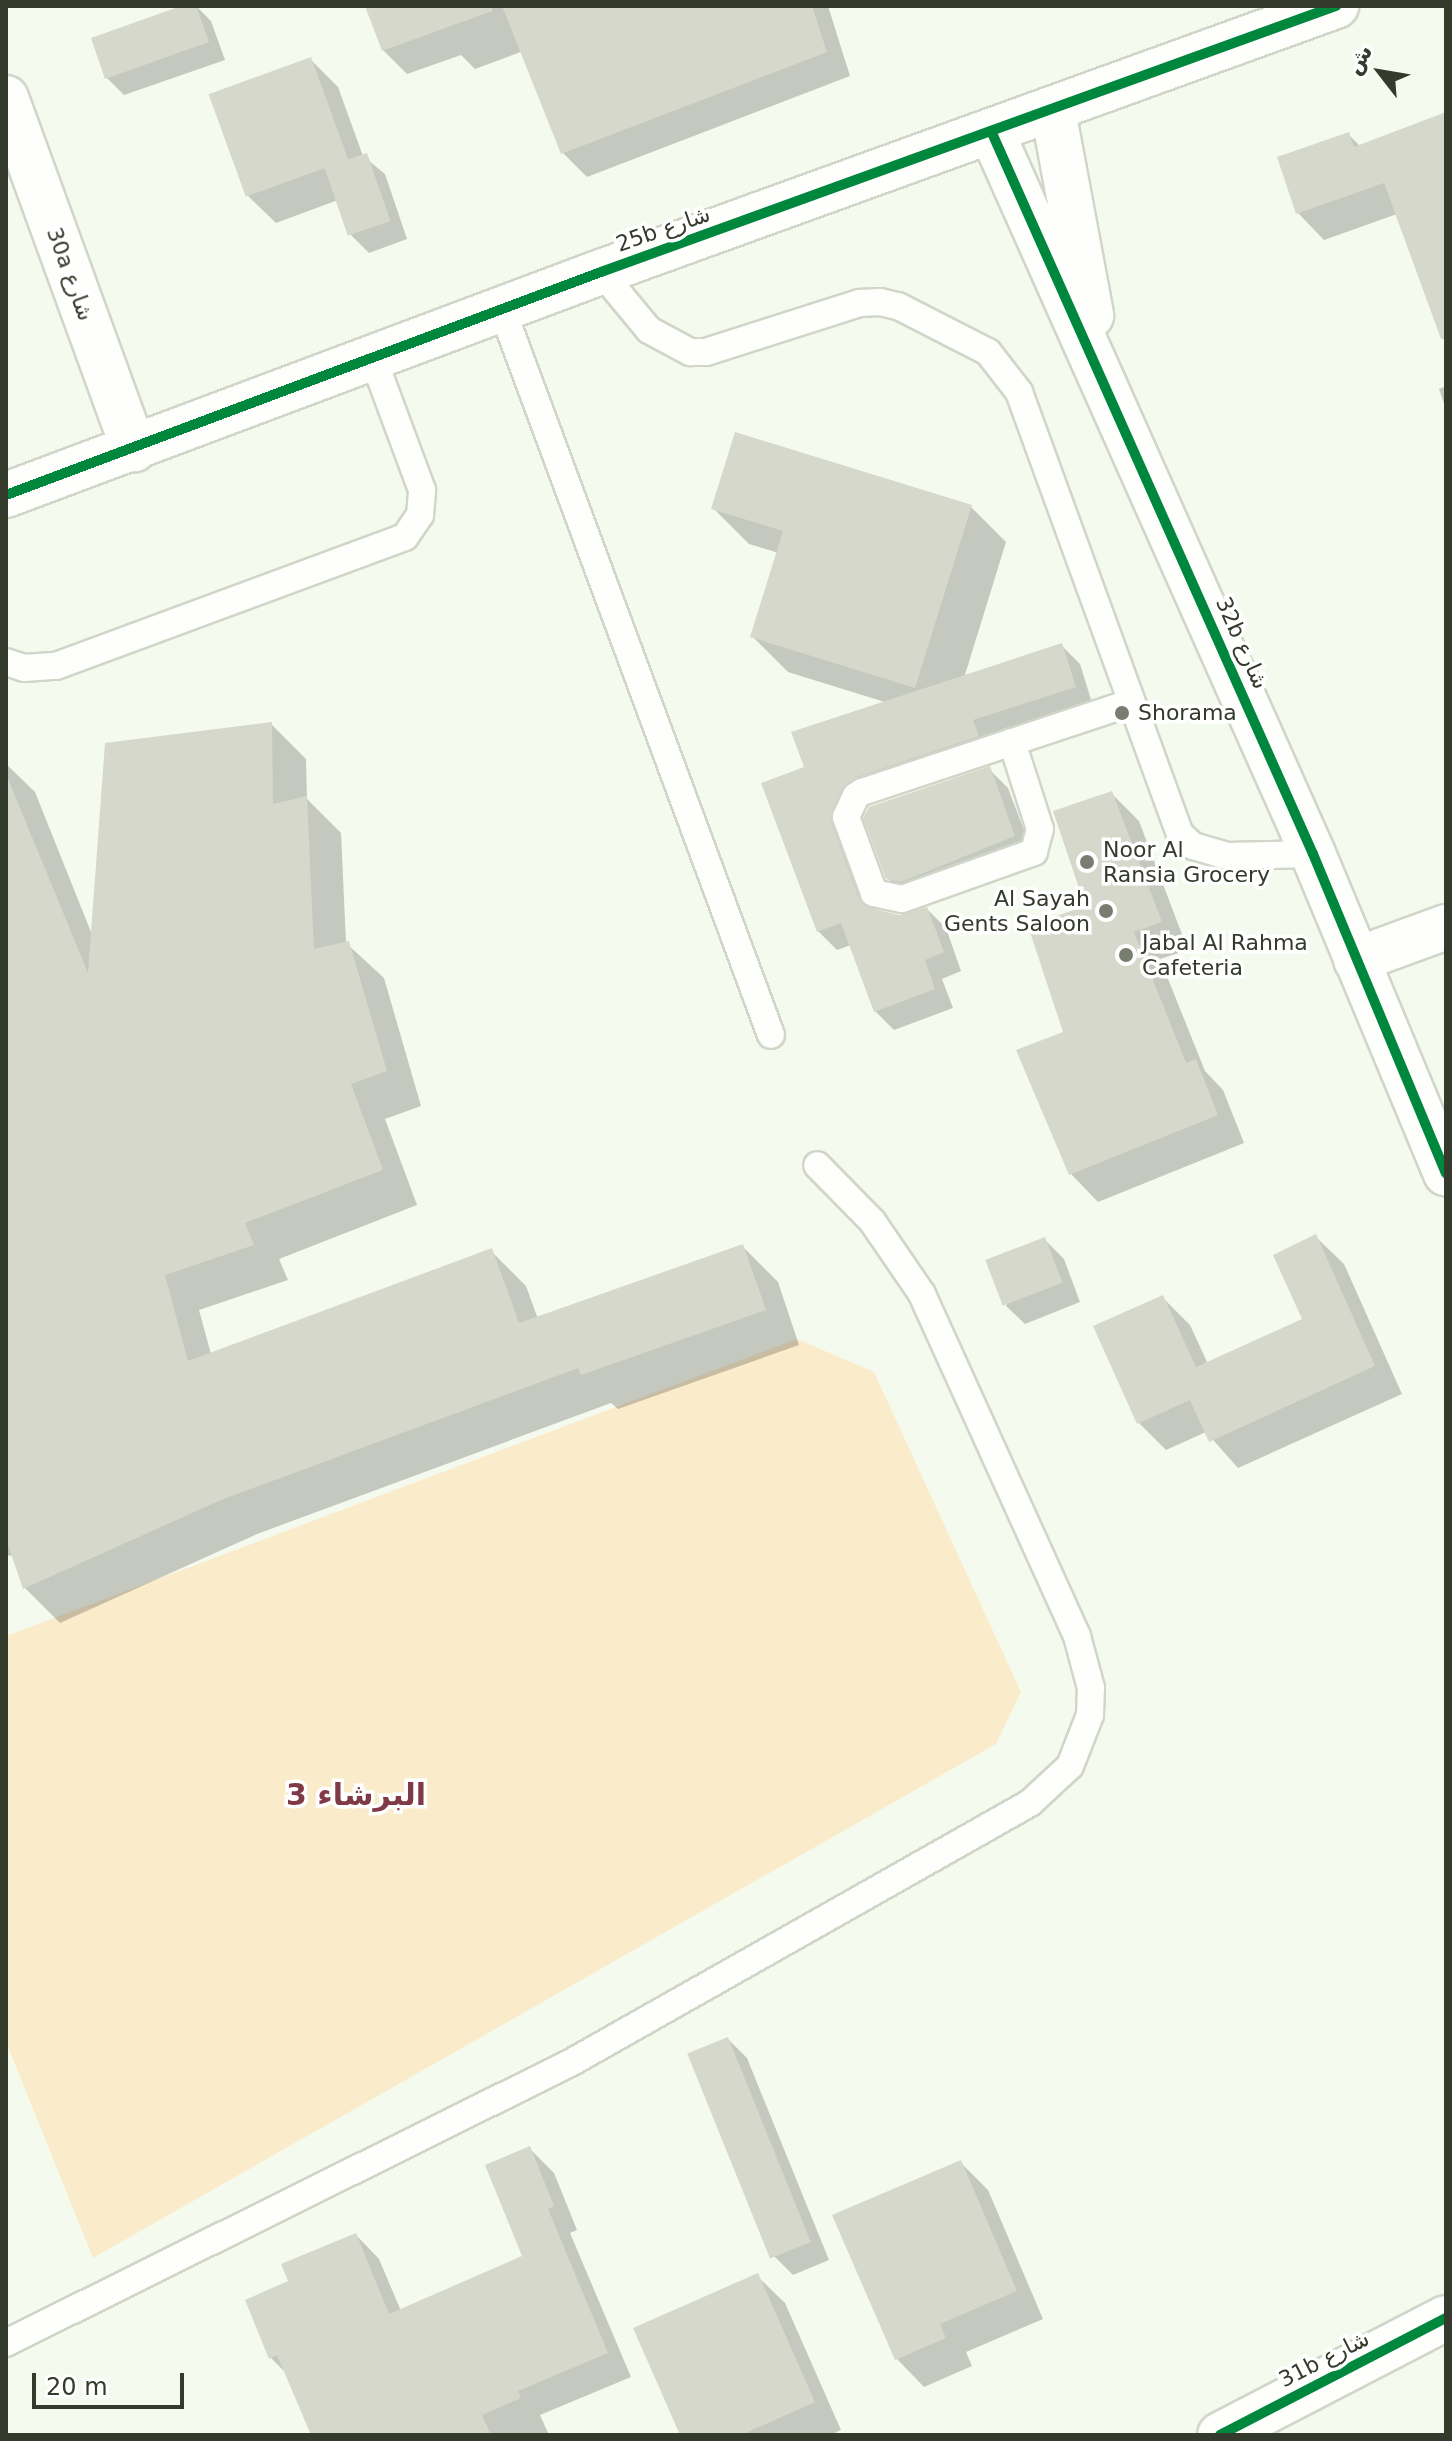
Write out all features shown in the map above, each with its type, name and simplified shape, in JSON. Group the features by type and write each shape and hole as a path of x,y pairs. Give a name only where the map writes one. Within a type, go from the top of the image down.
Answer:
{"street":[{"name":"25b شارع","path":"6,495 601,272 1053,111 1336,6"},
{"name":"30a شارع","path":"6,98 134,449"},
{"name":"32b شارع","path":"1053,111 1099,369"},
{"name":"32b شارع","path":"992,133 1313,854 1446,1173"},
{"path":"1356,960 1446,927"},
{"name":"31b شارع","path":"1220,2435 1446,2318"}],"lane":[{"path":"601,272 649,330 690,352 706,352 860,303 880,302 988,352 1019,392 1170,819 1193,846 1227,856 1313,854"},
{"path":"502,309 771,1035"},
{"path":"6,662 24,668 56,666 405,537 420,515 422,490 373,358"},
{"path":"1012,742 1040,829 1034,852 902,899 874,893 846,817 850,802 862,792 1012,742 1129,703"},
{"path":"6,2343 572,2062 1030,1803 1070,1766 1090,1715 1091,1688 1077,1636 922,1294 872,1221 817,1165"}],"shaded area":[{"path":"797,1339 874,1372 1021,1692 996,1744 93,2258 6,2042 6,1636"}],"building":[{"path":"181,6 196,6 209,42 105,79 91,38"},
{"path":"365,6 492,6 492,11 382,51"},
{"path":"502,6 812,6 827,52 561,154"},
{"path":"311,57 348,159 246,197 209,94"},
{"path":"1446,112 1446,338 1441,339 1384,183 1296,214 1277,157 1349,132 1354,147"},
{"path":"367,153 390,221 348,236 324,168"},
{"path":"735,432 972,505 915,688 750,637 783,531 711,509"},
{"path":"1062,643 1076,687 973,720 979,736 857,777 842,789 831,822 859,899 870,908 899,915 927,907 944,952 925,960 935,989 874,1012 841,923 817,932 761,783 804,767 791,732"},
{"path":"272,722 273,804 307,796 314,949 349,941 387,1071 351,1084 383,1170 245,1223 254,1245 165,1275 188,1361 492,1248 519,1323 743,1244 766,1310 581,1375 578,1368 221,1500 23,1589 6,1539 6,774 88,973 105,743"},
{"path":"990,766 1015,836 901,882 886,879 863,818 869,807"},
{"path":"1112,791 1162,922 1134,932 1186,1063 1196,1059 1218,1115 1069,1175 1016,1050 1063,1032 1028,926 1085,906 1053,811"},
{"path":"1316,1234 1375,1366 1209,1442 1190,1400 1137,1424 1093,1326 1163,1295 1196,1367 1302,1319 1273,1255"},
{"path":"1045,1237 1063,1283 1003,1306 985,1260"},
{"path":"728,2037 811,2242 770,2258 687,2053"},
{"path":"530,2146 554,2206 548,2209 608,2353 518,2391 521,2398 482,2415 491,2435 311,2435 277,2355 269,2359 245,2300 288,2281 281,2264 356,2233 389,2314 522,2256 485,2165"},
{"path":"961,2160 1017,2291 940,2324 946,2338 895,2360 832,2215"},
{"path":"758,2273 815,2402 741,2435 680,2435 633,2328"}],"cycle path":[{"path":"6,495 601,272 1336,6"},
{"path":"992,133 1313,854 1446,1173"},
{"path":"1220,2435 1446,2318"}],"place":[{"name":"Shorama","path":"1122,713"},
{"name":"Noor Al Ransia Grocery","path":"1087,862"},
{"name":"Al Sayah Gents Saloon","path":"1106,911"},
{"name":"Jabal Al Rahma Cafeteria","path":"1126,955"}],"district":[{"name":"البرشاء 3","path":"356,1795"}]}
